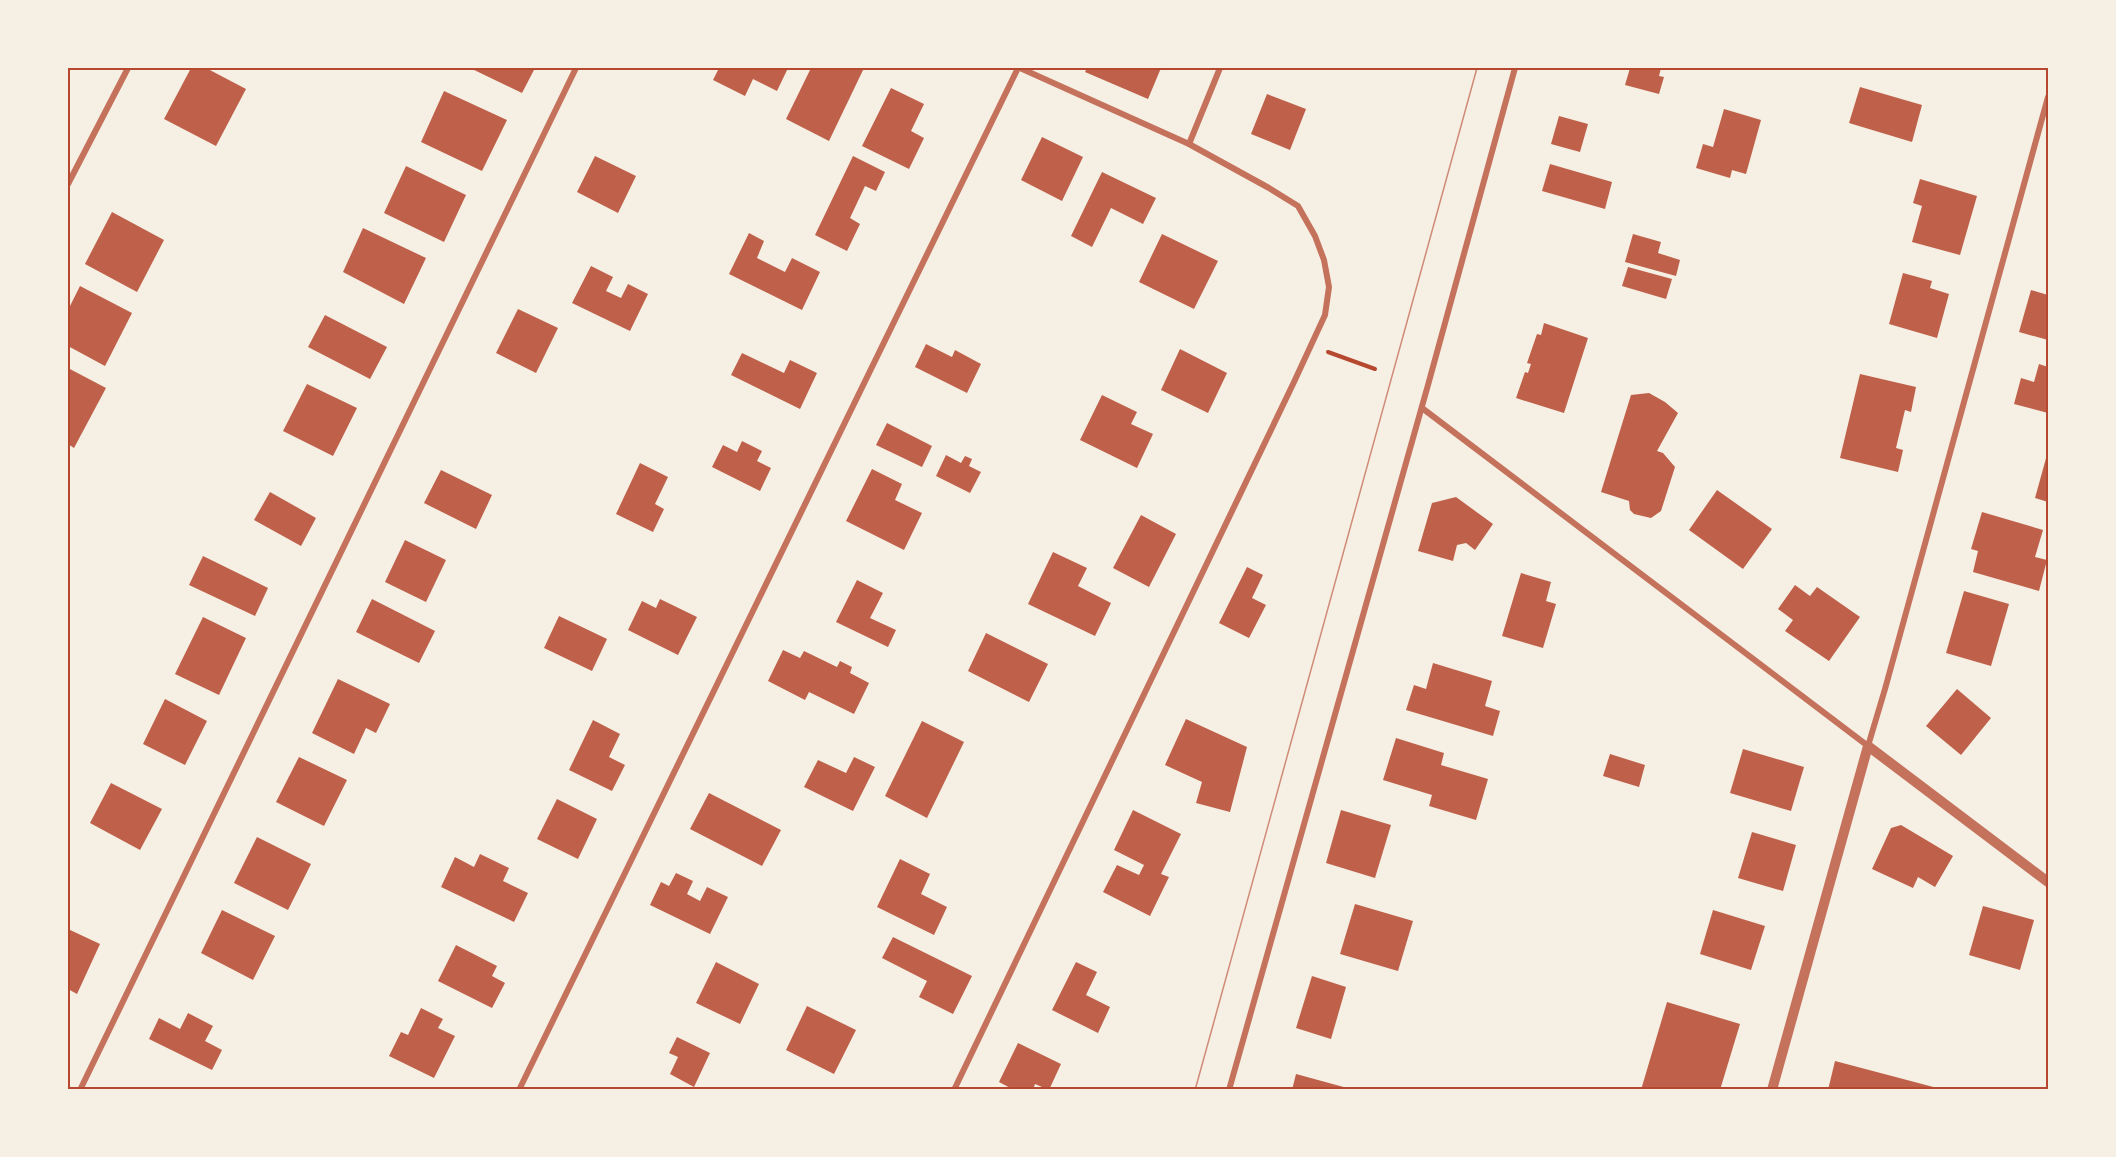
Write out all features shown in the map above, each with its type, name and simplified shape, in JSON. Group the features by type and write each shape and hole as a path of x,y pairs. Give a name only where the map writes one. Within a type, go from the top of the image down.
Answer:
{"street":[{"path":"68,184 128,68"},
{"path":"80,1089 576,68"},
{"path":"519,1089 1019,68 1189,144 1298,206 1315,236 1324,260 1329,287 1324,315 1289,392 954,1089"},
{"path":"1189,144 1220,68"},
{"path":"1229,1089 1422,408 1515,68"},
{"path":"1772,1089 1886,689 2049,97"},
{"path":"1422,408 2049,882"}],"path":[{"path":"1310,345 1375,369"}],"building":[{"path":"191,68 206,68 246,89 216,146 164,119"},
{"path":"470,68 535,68 522,93"},
{"path":"719,68 788,68 777,91 753,79 745,96 713,80"},
{"path":"811,68 864,68 829,141 786,119"},
{"path":"1087,68 1161,68 1148,99 1085,72"},
{"path":"1630,68 1661,68 1659,76 1664,77 1659,94 1625,85"},
{"path":"1860,87 1922,105 1912,142 1849,123"},
{"path":"891,88 924,104 911,131 924,138 909,169 862,146"},
{"path":"444,91 507,120 482,171 421,142"},
{"path":"1267,94 1306,109 1290,150 1251,134"},
{"path":"1724,109 1761,120 1746,174 1732,170 1730,178 1696,168 1703,144 1713,147"},
{"path":"1559,116 1588,124 1580,152 1551,144"},
{"path":"1042,137 1083,157 1062,201 1021,180"},
{"path":"595,156 636,176 618,213 577,192"},
{"path":"853,156 885,172 876,191 865,186 850,218 860,224 847,251 815,235"},
{"path":"1550,164 1612,182 1605,209 1542,191"},
{"path":"406,166 466,195 444,242 384,213"},
{"path":"1102,172 1156,198 1143,224 1111,208 1092,247 1071,236"},
{"path":"1920,179 1977,196 1960,255 1912,242 1922,206 1913,203"},
{"path":"112,212 164,240 137,292 85,264"},
{"path":"363,228 426,258 404,304 343,272"},
{"path":"749,233 764,241 757,258 785,272 792,258 820,272 802,310 729,274"},
{"path":"1162,234 1218,261 1194,309 1139,282"},
{"path":"1633,234 1661,242 1658,253 1680,260 1676,276 1625,262"},
{"path":"591,266 613,277 606,291 621,298 628,284 648,294 630,331 572,303"},
{"path":"1628,267 1672,279 1666,299 1622,286"},
{"path":"1903,273 1932,281 1930,288 1949,294 1937,338 1889,324"},
{"path":"80,286 132,313 105,366 68,346 68,310"},
{"path":"2031,290 2048,295 2048,340 2019,332"},
{"path":"518,309 558,328 536,373 496,353"},
{"path":"325,315 387,347 370,379 308,347"},
{"path":"1544,323 1588,338 1564,413 1516,398 1525,372 1528,373 1531,364 1527,363 1537,334 1541,335"},
{"path":"926,344 952,357 955,350 981,364 967,393 915,367"},
{"path":"1180,349 1227,373 1208,413 1161,390"},
{"path":"742,353 784,373 790,360 817,373 800,409 731,375"},
{"path":"2039,364 2048,367 2048,413 2014,404 2021,378 2034,382"},
{"path":"68,368 106,388 74,448 68,444"},
{"path":"1860,374 1916,387 1911,412 1905,410 1896,448 1903,450 1898,472 1840,458"},
{"path":"307,384 357,408 333,456 283,431"},
{"path":"1649,393 1678,413 1657,451 1663,453 1675,467 1661,511 1651,518 1634,514 1630,510 1629,501 1601,492 1631,395"},
{"path":"1102,395 1137,412 1131,424 1153,434 1137,468 1080,440"},
{"path":"887,423 932,446 922,467 876,445"},
{"path":"742,441 762,451 757,461 771,468 760,491 712,467 723,445 737,452"},
{"path":"2048,451 2048,502 2035,498"},
{"path":"946,455 961,463 965,456 972,459 969,466 981,472 970,493 936,476"},
{"path":"640,463 668,477 655,504 664,509 653,532 616,514"},
{"path":"872,469 902,484 895,500 922,513 904,550 846,521"},
{"path":"441,470 492,495 476,529 424,503"},
{"path":"1717,490 1772,529 1743,569 1689,530"},
{"path":"270,492 316,518 301,546 254,520"},
{"path":"1456,497 1493,524 1475,550 1466,543 1457,545 1453,561 1418,551 1432,503"},
{"path":"1982,512 2043,530 2035,557 2047,560 2039,591 1973,572 1978,551 1971,549"},
{"path":"1141,515 1176,534 1149,587 1113,568"},
{"path":"405,540 446,560 426,602 385,582"},
{"path":"1053,552 1087,568 1078,586 1111,603 1095,636 1028,604"},
{"path":"203,556 268,588 255,616 189,585"},
{"path":"1247,567 1263,575 1252,598 1266,605 1249,638 1219,623"},
{"path":"1521,573 1551,582 1546,601 1556,604 1543,648 1502,636"},
{"path":"857,580 883,593 870,618 896,630 888,647 836,622"},
{"path":"1795,585 1810,596 1817,587 1860,617 1829,661 1785,631 1793,620 1778,609"},
{"path":"1964,591 2009,604 1991,666 1946,653"},
{"path":"372,599 435,631 419,663 356,632"},
{"path":"660,599 697,617 678,655 628,630 642,601 656,608"},
{"path":"559,616 607,639 592,671 544,648"},
{"path":"203,617 246,638 219,695 175,674"},
{"path":"986,633 1048,664 1029,702 968,671"},
{"path":"783,650 800,658 804,651 837,667 840,661 852,667 850,673 869,683 854,714 809,692 805,700 768,681"},
{"path":"1433,663 1492,681 1485,706 1500,711 1493,736 1406,710 1414,685 1426,689"},
{"path":"338,679 390,704 376,733 366,728 354,754 312,733"},
{"path":"1957,689 1991,718 1961,755 1926,726"},
{"path":"165,699 207,721 185,765 143,744"},
{"path":"1186,719 1247,747 1230,812 1196,803 1202,782 1165,765"},
{"path":"593,720 620,734 609,757 625,765 612,791 569,770"},
{"path":"922,721 964,742 927,818 885,796"},
{"path":"1396,738 1444,753 1441,765 1488,779 1476,820 1429,806 1432,795 1383,780"},
{"path":"1743,749 1804,767 1791,811 1730,793"},
{"path":"1610,754 1645,765 1639,787 1603,776"},
{"path":"299,757 347,780 324,826 276,802"},
{"path":"854,757 875,767 853,811 804,787 818,760 846,773"},
{"path":"111,783 162,809 140,850 90,823"},
{"path":"709,793 781,830 762,866 690,829"},
{"path":"557,799 597,819 578,859 537,839"},
{"path":"1133,810 1181,834 1161,874 1169,877 1150,916 1103,892 1117,865 1139,875 1144,865 1114,850"},
{"path":"1341,810 1391,825 1375,878 1326,863"},
{"path":"1901,825 1953,856 1935,887 1918,877 1913,888 1872,869 1891,828"},
{"path":"1752,832 1796,845 1783,891 1738,878"},
{"path":"257,837 311,864 288,910 234,883"},
{"path":"480,854 509,868 503,881 528,893 514,922 441,887 455,857 474,867"},
{"path":"900,859 930,874 921,894 947,907 934,935 877,907"},
{"path":"676,873 693,881 687,894 700,901 707,887 728,897 710,934 650,905 661,882 669,886"},
{"path":"1355,904 1413,921 1398,971 1340,954"},
{"path":"1983,906 2034,920 2020,970 1969,955"},
{"path":"222,910 275,936 253,980 201,953"},
{"path":"1713,910 1765,926 1751,970 1700,954"},
{"path":"68,929 100,944 77,994 68,989"},
{"path":"893,937 972,976 953,1014 919,997 927,981 882,958"},
{"path":"456,945 497,966 492,976 505,983 492,1008 438,981"},
{"path":"716,962 759,984 740,1024 696,1003"},
{"path":"1076,962 1097,972 1086,995 1110,1007 1098,1033 1052,1010"},
{"path":"1312,976 1346,987 1331,1039 1296,1028"},
{"path":"1667,1002 1740,1024 1720,1090 1641,1090"},
{"path":"807,1006 856,1030 834,1074 786,1050"},
{"path":"421,1008 443,1019 438,1028 455,1036 434,1078 389,1056 401,1032 408,1035"},
{"path":"188,1013 213,1026 205,1041 222,1050 212,1070 149,1039 159,1018 180,1029"},
{"path":"677,1037 710,1053 694,1087 670,1074 678,1057 669,1053"},
{"path":"1018,1043 1061,1064 1049,1090 1035,1084 1033,1090 1014,1090 999,1082"},
{"path":"1835,1061 1941,1089 1941,1090 1828,1090"},
{"path":"1296,1074 1351,1089 1351,1090 1292,1090"}],"tram line":[{"path":"1195,1090 1477,68"}]}
